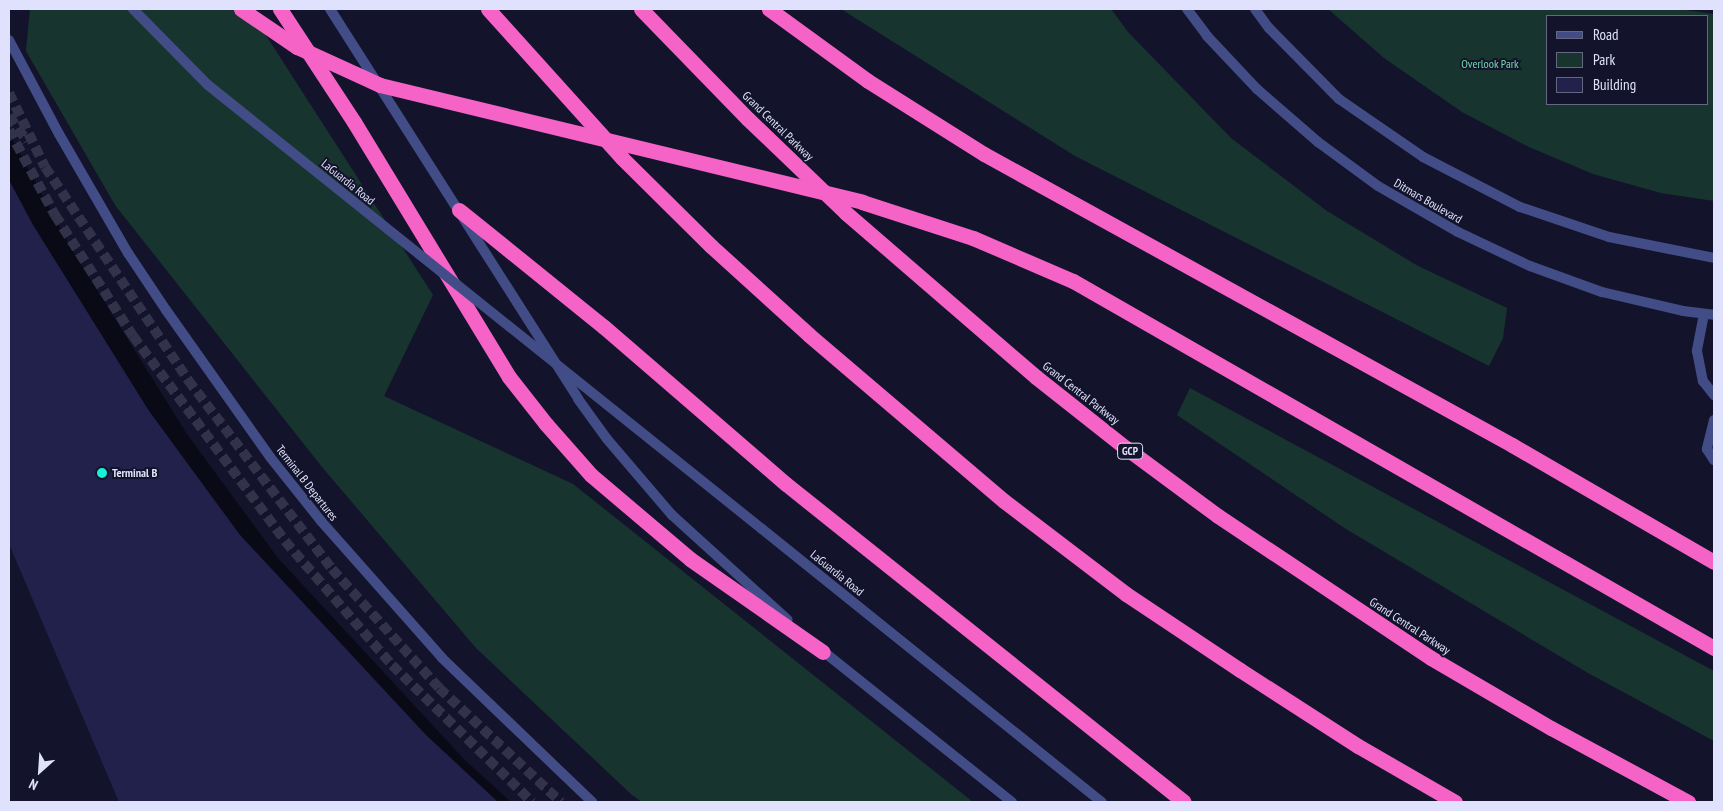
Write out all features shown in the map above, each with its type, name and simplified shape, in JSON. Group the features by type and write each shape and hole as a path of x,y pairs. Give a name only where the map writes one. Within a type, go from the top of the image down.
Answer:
{"highway":[{"path":"241,9 297,47 380,85 862,202 972,238 1073,281 1714,648"},
{"path":"280,9 354,122 509,377 546,424 591,475 690,560 823,652"},
{"path":"488,9 622,158 710,246 809,336 996,495 1126,594 1358,746 1455,802"},
{"name":"Grand Central Parkway","path":"641,9 748,119 846,212 1036,377 1126,448 1234,527 1432,658 1551,728 1688,802"},
{"path":"769,9 868,81 984,154 1512,445 1714,562"},
{"path":"459,210 604,327 786,484 1184,802"},
{"path":"1512,445 1714,550"}],"street":[{"name":"LaGuardia Road","path":"133,9 208,85 1102,802"},
{"path":"330,9 578,399 638,477 684,527 823,652 1012,802"},
{"name":"Ditmars Boulevard","path":"1187,9 1206,36 1257,89 1318,142 1386,191 1458,232 1530,266 1602,292 1709,315"},
{"path":"1255,9 1269,28 1339,99 1423,157 1520,207 1609,237 1714,258"},
{"name":"Terminal B Departures","path":"9,40 59,134 128,253 270,457 315,514 442,658 592,802"},
{"path":"1709,315 1698,351 1702,381 1714,395"},
{"path":"1714,420 1707,449 1714,460"}],"green space":[{"path":"30,9 249,9 433,295 384,396 573,484 973,802 642,802 632,795 476,648 322,467 115,205 26,51"},
{"path":"841,9 1111,9 1128,32 1231,138 1327,211 1418,266 1507,308 1503,338 1489,366 1075,156"},
{"name":"Overlook Park","path":"1328,9 1678,9 1714,14 1714,201 1661,193 1593,174 1529,147 1462,112 1384,58"},
{"path":"1190,388 1714,671 1714,741 1588,673 1346,529 1177,415"}],"building":[{"name":"Terminal B","path":"9,180 33,225 149,411 240,535 426,735 498,802 119,802 9,544"}],"tunnel":[{"path":"9,93 45,167"},
{"path":"9,116 27,141"},
{"path":"9,130 55,215 133,336 285,541 392,665 532,802"},
{"path":"45,167 188,380 332,569 439,688 561,802"}],"place":[{"name":"Terminal B","path":"102,473"}]}
